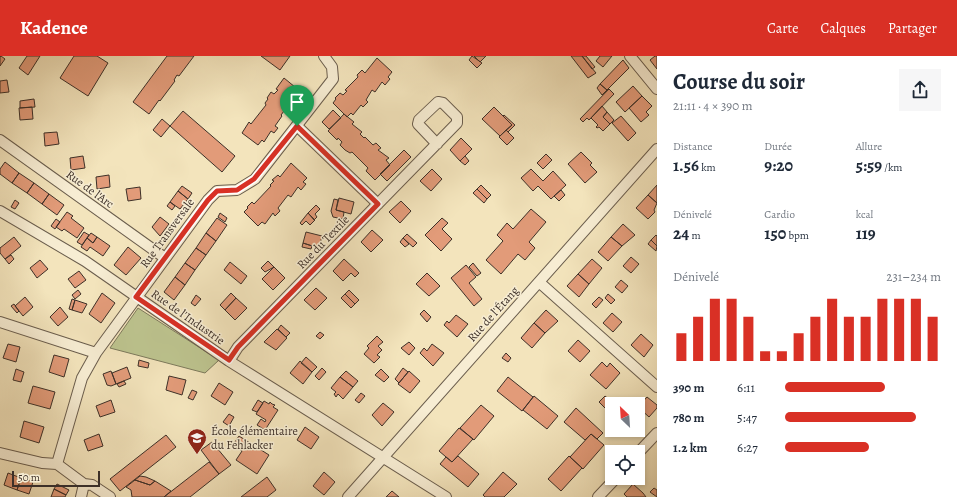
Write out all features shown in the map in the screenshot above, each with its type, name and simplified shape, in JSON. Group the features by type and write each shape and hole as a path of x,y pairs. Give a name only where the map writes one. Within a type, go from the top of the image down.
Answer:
{"street":[{"name":"Rue Transversale","path":"57,464 82,378 96,353 208,200 217,191 237,190 254,179 297,126 333,78 332,67 324,56"},
{"path":"630,56 657,89"},
{"path":"297,126 378,204"},
{"name":"Rue de l'Arc","path":"0,140 165,258"},
{"name":"Rue du Textile","path":"229,360 238,347 437,144"},
{"name":"Rue de l'Étang","path":"348,497 657,149"},
{"name":"Rue de l'Industrie","path":"0,211 84,261 229,360 446,497"},
{"path":"538,282 657,387"},
{"path":"0,322 96,353"},
{"path":"645,446 657,433"},
{"path":"0,453 42,463 57,464 84,484 92,485 110,497"},
{"path":"81,497 84,484"},
{"path":"598,497 609,485"}],"green space":[{"path":"138,308 219,360 205,373 110,348"}],"building":[{"path":"1,56 5,59 0,66 0,57"},
{"path":"27,56 40,56 28,75 19,68"},
{"path":"74,56 97,56 108,63 88,96 60,78"},
{"path":"167,56 194,56 179,76 177,75 174,80 175,81 149,114 133,102"},
{"path":"261,56 290,56 280,70"},
{"path":"472,56 482,63 477,68 469,60"},
{"path":"474,56 486,56 480,62"},
{"path":"571,56 582,56 596,73 588,78"},
{"path":"582,56 586,56 595,67 592,69"},
{"path":"600,56 612,56 603,67 596,61"},
{"path":"657,56 657,69 650,60"},
{"path":"377,58 392,72 388,77 390,79 385,85 382,82 375,92 372,90 366,100 368,102 363,107 361,105 353,115 351,113 347,117 333,103 336,99 335,98 340,93 343,95 347,91 345,90 358,77 357,75 362,70 365,73"},
{"path":"623,60 629,68 607,90 600,84"},
{"path":"284,78 301,92 298,96 301,98 296,104 294,102 287,113 284,111 275,126 278,128 274,133 271,131 264,142 262,140 258,145 242,133 249,122 251,124 266,105 265,103 271,92 274,94 278,90 276,89"},
{"path":"7,80 9,92 0,93 0,81"},
{"path":"600,84 607,90 602,95 597,88"},
{"path":"633,86 642,96 625,112 616,102"},
{"path":"609,89 614,94 589,120 587,118 583,122 580,119"},
{"path":"642,96 652,106 646,112 649,115 641,122 629,108"},
{"path":"34,99 35,107 20,108 20,101"},
{"path":"602,106 607,112 603,117 610,124 603,131 599,127 596,127 598,125 591,118"},
{"path":"32,107 33,119 20,120 19,108"},
{"path":"494,107 512,125 500,136 482,119"},
{"path":"333,110 341,118 329,129 322,122"},
{"path":"183,111 235,156 222,172 170,126"},
{"path":"607,112 614,120 610,124 603,117"},
{"path":"344,114 354,122 352,124 362,132 360,134 364,138 365,137 373,145 376,143 381,148 378,150 389,158 386,160 390,165 375,180 366,171 368,168 352,152 350,153 345,150 340,145 342,142 338,138 337,140 328,131"},
{"path":"504,115 515,125 508,132 506,130 512,125 503,116"},
{"path":"621,116 636,133 628,141 612,123"},
{"path":"162,119 170,126 161,137 153,130"},
{"path":"506,130 514,138 507,145 499,137"},
{"path":"57,132 59,144 45,146 44,133"},
{"path":"461,138 472,149 460,161 450,150"},
{"path":"404,150 411,157 387,181 380,174"},
{"path":"581,152 592,163 590,165 597,172 585,183 568,164"},
{"path":"546,154 552,160 543,169 537,163"},
{"path":"83,156 85,168 71,170 70,158"},
{"path":"465,156 469,161 465,165 460,161"},
{"path":"5,162 19,173 12,183 0,174 0,169"},
{"path":"291,163 307,178 303,182 306,184 301,190 298,187 291,197 288,195 278,208 280,211 275,216 273,213 265,224 262,222 258,226 244,212 252,202 254,204 271,186 270,185 274,181 272,180 278,175 280,177"},
{"path":"432,169 442,179 431,191 420,181"},
{"path":"531,169 543,181 553,171 566,185 551,199 538,186 533,191 521,178"},
{"path":"19,173 34,183 27,193 12,183"},
{"path":"109,175 110,187 97,189 96,177"},
{"path":"34,183 49,194 42,204 27,193"},
{"path":"481,185 491,195 487,199 477,189"},
{"path":"657,185 657,203 648,195"},
{"path":"182,186 192,193 188,199 178,191"},
{"path":"140,187 141,199 128,201 126,189"},
{"path":"477,189 487,199 484,203 473,193"},
{"path":"561,190 565,195 559,201 554,196"},
{"path":"178,191 188,199 180,209 170,202"},
{"path":"49,194 64,205 57,215 42,204"},
{"path":"648,195 657,203 654,210 655,212 648,219 636,208"},
{"path":"339,198 354,202 351,214 336,210"},
{"path":"334,199 338,200 336,210 344,212 343,219 333,217 331,211"},
{"path":"15,200 19,203 15,209 11,207"},
{"path":"401,201 411,211 400,223 389,212"},
{"path":"170,202 175,206 172,210 167,206"},
{"path":"316,205 320,209 315,214 317,217 314,220 308,213"},
{"path":"531,209 546,222 529,242 535,248 525,260 518,254 501,274 486,260 503,241 497,235 507,223 513,229"},
{"path":"67,212 73,216 71,218 84,228 77,238 64,229 62,231 56,227"},
{"path":"220,213 227,218 225,222 218,217"},
{"path":"308,213 315,220 310,225 306,221 302,225 300,223"},
{"path":"160,217 169,224 160,236 152,227"},
{"path":"217,218 227,225 216,241 206,233"},
{"path":"442,218 448,223 442,229 452,239 441,251 425,235"},
{"path":"56,219 60,222 55,229 51,226"},
{"path":"623,224 635,235 622,246 611,237"},
{"path":"372,230 383,240 371,252 361,242"},
{"path":"84,232 89,235 82,245 77,242"},
{"path":"306,232 322,236 319,248 303,243"},
{"path":"91,233 97,237 93,243 87,238"},
{"path":"206,233 216,241 206,255 196,248"},
{"path":"407,234 417,243 413,247 403,238"},
{"path":"656,235 657,236 657,246 651,240"},
{"path":"14,237 21,246 5,259 0,253 0,248"},
{"path":"97,237 110,246 103,256 90,247 87,251 81,247 87,238 93,243"},
{"path":"611,237 622,246 608,261 598,252"},
{"path":"403,238 409,244 405,247 400,242"},
{"path":"651,240 657,246 656,251 648,244"},
{"path":"303,243 312,246 311,249 302,247"},
{"path":"128,247 141,258 126,275 114,265"},
{"path":"196,248 206,255 195,270 185,263"},
{"path":"11,255 14,259 9,264 5,259"},
{"path":"631,257 639,264 631,273 623,266"},
{"path":"344,259 359,273 355,277 351,273 343,281 333,271"},
{"path":"592,259 602,268 589,284 578,274"},
{"path":"40,260 48,269 37,278 30,268"},
{"path":"268,261 274,267 265,272 261,268"},
{"path":"230,262 247,276 241,284 224,270"},
{"path":"185,263 195,270 185,285 175,277"},
{"path":"473,263 481,273 477,276 469,267"},
{"path":"466,265 476,277 469,283 482,299 474,306 451,278"},
{"path":"274,267 285,278 273,290 262,279"},
{"path":"79,271 86,280 75,288 68,279"},
{"path":"427,273 440,286 429,296 416,284"},
{"path":"578,274 589,284 579,297 567,286"},
{"path":"175,277 185,285 174,300 164,292"},
{"path":"621,280 628,286 622,293 615,287"},
{"path":"316,288 327,298 315,310 304,300"},
{"path":"78,290 81,294 75,299 72,295"},
{"path":"349,290 359,300 355,304 345,294"},
{"path":"102,293 115,303 101,323 89,314"},
{"path":"231,293 236,298 225,310 220,305"},
{"path":"345,294 355,304 351,308 341,298"},
{"path":"608,294 615,300 611,304 605,298"},
{"path":"196,295 201,299 195,306 191,303"},
{"path":"25,297 33,307 23,316 15,306"},
{"path":"599,297 603,300 596,308 592,304"},
{"path":"236,298 247,308 235,320 225,310"},
{"path":"72,299 75,300 72,310 69,309"},
{"path":"75,300 87,304 82,313 72,310"},
{"path":"14,304 19,311 17,313 11,306"},
{"path":"60,307 68,317 58,326 50,317"},
{"path":"424,310 431,317 427,322 420,314"},
{"path":"546,310 558,321 545,333 534,323"},
{"path":"612,313 622,322 613,332 603,323"},
{"path":"456,315 468,324 457,337 444,325 447,321 449,323"},
{"path":"534,323 545,333 532,348 521,338"},
{"path":"281,325 290,333 286,337 278,329"},
{"path":"277,329 287,338 276,350 264,342"},
{"path":"320,332 324,335 320,339 316,336"},
{"path":"641,334 653,345 644,357 631,345"},
{"path":"377,336 383,342 378,346 382,350 377,355 380,357 374,363 364,354 369,348 367,346"},
{"path":"578,340 590,351 580,362 568,351"},
{"path":"409,342 415,348 409,355 401,348"},
{"path":"8,344 20,347 16,362 3,358"},
{"path":"432,344 444,353 433,366 420,353 424,348 427,351"},
{"path":"506,353 511,358 508,362 502,358"},
{"path":"54,355 69,359 64,377 49,372"},
{"path":"306,357 317,367 312,372 301,363"},
{"path":"139,360 149,363 148,368 138,366"},
{"path":"300,361 312,372 303,384 290,373"},
{"path":"602,362 607,367 610,363 620,373 606,389 590,375"},
{"path":"127,367 131,378 116,384 112,373"},
{"path":"322,368 326,372 319,380 315,376"},
{"path":"403,368 408,372 399,383 395,379"},
{"path":"16,369 24,372 21,382 13,380"},
{"path":"381,369 389,377 384,382 375,375"},
{"path":"111,371 116,384 111,386 107,385 103,374"},
{"path":"346,371 358,381 353,387 340,377"},
{"path":"409,371 420,381 410,393 398,384"},
{"path":"169,376 186,380 182,395 166,390"},
{"path":"340,377 353,387 343,399 338,394 336,397 334,394 336,392 331,388"},
{"path":"508,377 533,397 522,411 497,391"},
{"path":"124,381 126,384 119,387 117,384"},
{"path":"219,383 233,392 225,405 211,396"},
{"path":"33,386 55,392 50,409 28,403"},
{"path":"192,390 197,392 193,400 188,398"},
{"path":"361,393 365,396 359,403 355,400"},
{"path":"534,396 558,416 547,429 523,410"},
{"path":"605,396 606,397 605,408 599,402"},
{"path":"647,397 657,405 657,408 649,417 645,413 645,399"},
{"path":"111,400 115,412 100,417 96,406"},
{"path":"258,400 263,403 257,412 252,410"},
{"path":"264,401 275,405 273,407 278,410 265,430 257,425 261,419 265,422 266,420 256,414"},
{"path":"383,403 394,412 382,426 372,415"},
{"path":"481,405 494,416 474,440 460,428"},
{"path":"576,408 603,433 597,439 591,434 585,440 564,422"},
{"path":"229,414 234,417 229,426 223,422"},
{"path":"24,421 44,427 39,443 20,437"},
{"path":"305,427 319,437 311,449 297,440"},
{"path":"459,428 473,439 452,462 439,451"},
{"path":"99,434 103,446 88,451 84,440"},
{"path":"591,434 604,445 583,469 570,457"},
{"path":"166,435 176,447 120,491 110,479"},
{"path":"239,436 269,455 257,474 236,460 242,451 233,445"},
{"path":"212,442 231,465 219,474 201,450"},
{"path":"458,456 479,474 468,487 440,464 446,457 452,462"},
{"path":"569,456 582,468 561,491 548,479"},
{"path":"209,462 219,474 190,497 164,497"},
{"path":"324,472 335,482 324,495 313,486"},
{"path":"503,472 517,484 504,497 485,497 483,495"},
{"path":"8,473 21,478 17,490 4,485"},
{"path":"140,476 155,481 150,485 135,480"},
{"path":"267,477 276,490 267,497 241,497"},
{"path":"21,478 33,482 29,494 17,490"},
{"path":"135,480 150,485 155,481 171,491 164,497 132,497 131,490 126,487"},
{"path":"57,484 69,490 66,495 54,489"},
{"path":"632,485 634,485 646,497 627,497 624,494"},
{"path":"654,488 657,490 657,497 650,492"},
{"path":"54,489 66,495 65,497 51,497"},
{"path":"392,491 399,497 386,497"}],"place":[{"name":"École élémentaire du Fehlacker","path":"197,455"}],"route":[{"path":"297,126 378,204 238,347 229,360 136,297 208,200 217,191 237,190 254,179 297,126"}]}
